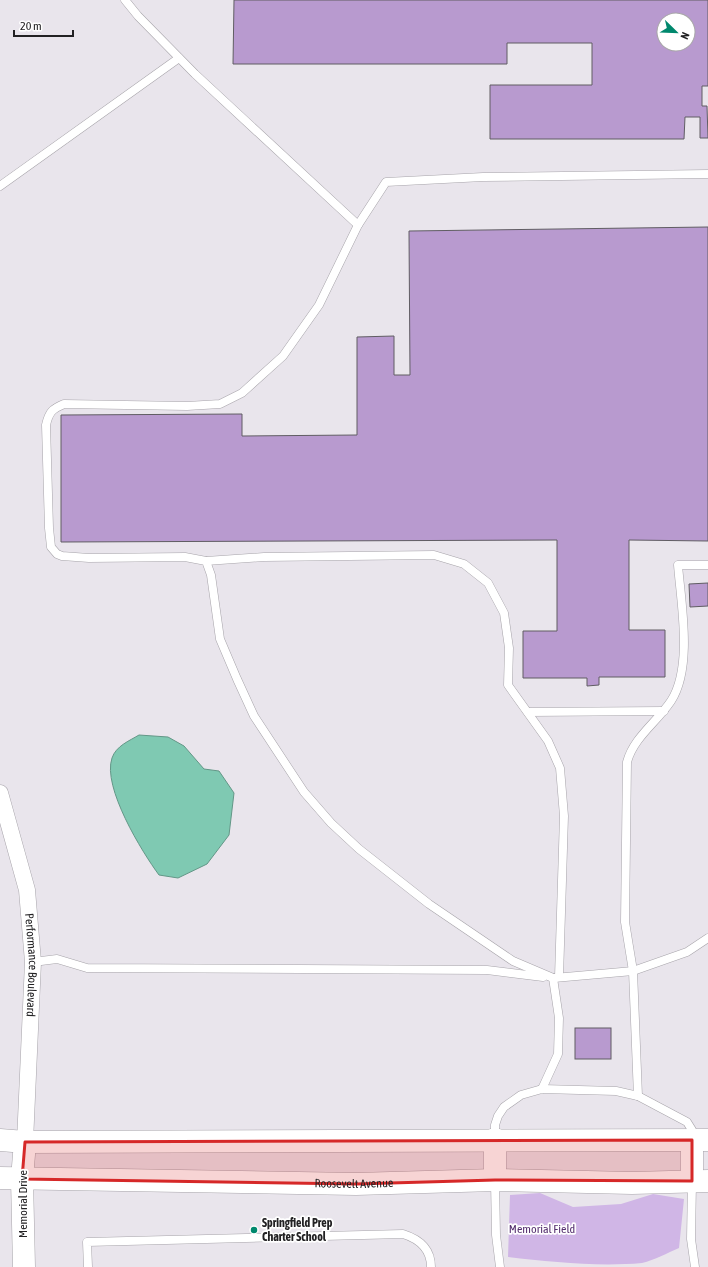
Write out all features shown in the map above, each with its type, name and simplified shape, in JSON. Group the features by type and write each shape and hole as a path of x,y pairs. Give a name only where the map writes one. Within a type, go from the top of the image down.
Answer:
{"main road":[{"path":"495,1139 495,1180"},
{"path":"0,1140 26,1142 430,1142 495,1139 700,1140 700,1181"},
{"name":"Memorial Drive","path":"24,1267 22,1179 26,1142"},
{"name":"Roosevelt Avenue","path":"0,1178 356,1184 495,1180 624,1183 700,1181"}],"street":[{"name":"Performance Boulevard","path":"0,793 27,890 33,962 26,1142"}],"lane":[{"path":"125,0 179,58 358,225"},
{"path":"0,186 179,58"},
{"path":"542,1089 558,1054 559,1018 556,978 564,816 560,768 548,741 508,685 509,648 504,613 488,583 464,564 434,555 264,557 206,560 185,557 89,558 62,556 57,554 51,547 49,528 46,425 48,415 53,409 64,404 186,406 220,404 242,393 283,356 319,305 358,225 386,182 483,177 708,174"},
{"path":"206,560 211,575 220,639 254,716 304,792 331,823 359,849 429,904 513,961 556,978"},
{"path":"638,1096 633,971 625,922 627,762 636,743 664,711 672,699 681,676 683,644 678,565 708,565"},
{"path":"528,712 664,711"},
{"path":"33,962 57,959 87,968 487,970 556,978 633,971 687,952 708,938"},
{"path":"495,1139 495,1125 498,1116 504,1107 521,1095 542,1089 616,1091 638,1096 687,1122 700,1140"},
{"path":"495,1180 496,1235 500,1267"},
{"path":"695,1267 691,1239 700,1181"},
{"path":"88,1267 87,1242 403,1234 418,1240 425,1247 430,1258 431,1267"}],"highlighted area":[{"path":"692,1140 692,1181 495,1180 356,1184 22,1179 25,1142"}],"green space":[{"name":"Memorial Field","path":"540,1193 573,1207 621,1204 653,1194 684,1199 679,1248 647,1262 626,1264 541,1261 508,1257 510,1195"}],"shaded area":[{"path":"139,735 168,737 184,746 204,769 219,771 234,793 229,835 207,864 178,878 159,875 143,851 125,819 113,785 110,770 112,758 116,750 123,744"}],"building":[{"path":"234,0 708,0 708,86 702,86 702,106 707,106 708,138 700,138 700,117 685,117 684,139 490,139 490,85 592,85 592,43 507,43 507,64 233,64"},
{"path":"708,227 708,541 629,540 629,630 665,630 665,677 599,677 599,685 587,686 587,678 523,678 523,631 557,631 557,540 61,542 61,415 242,414 242,436 357,435 357,337 394,336 394,375 410,375 409,231"},
{"path":"708,583 708,606 690,607 689,584"},
{"path":"575,1028 611,1028 611,1059 575,1059"}],"place":[{"name":"Springfield Prep Charter School","path":"254,1230"}]}
